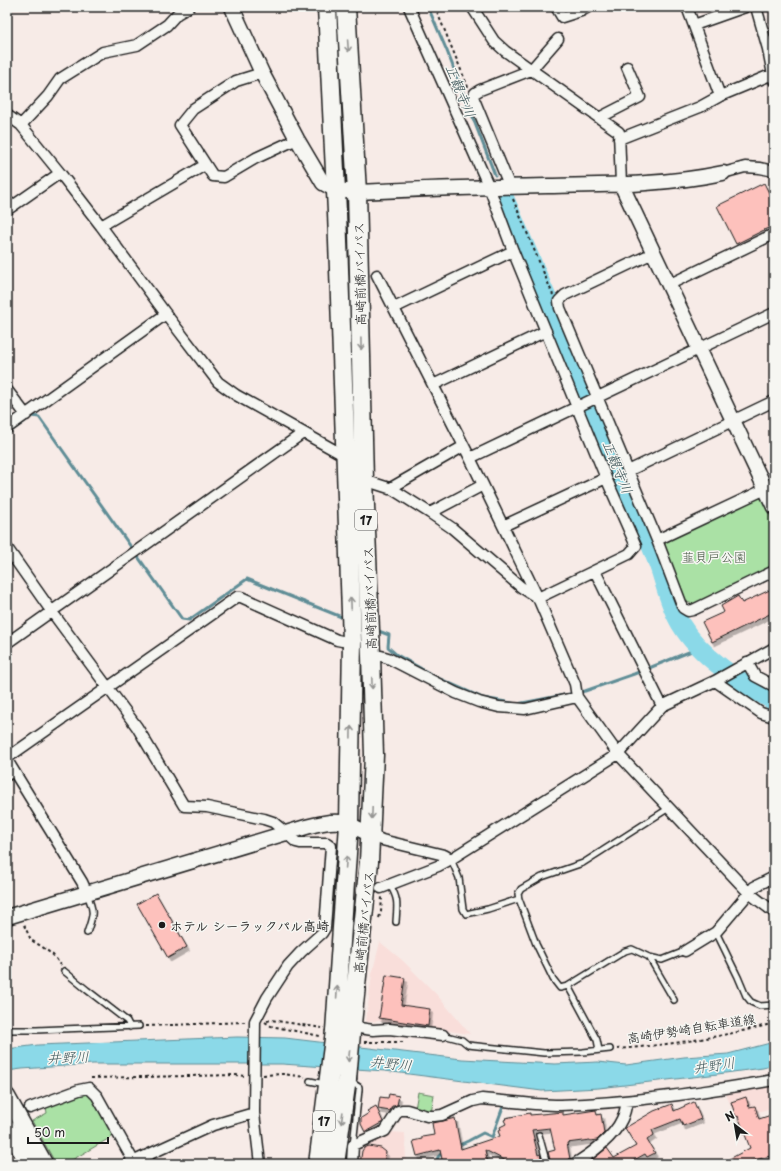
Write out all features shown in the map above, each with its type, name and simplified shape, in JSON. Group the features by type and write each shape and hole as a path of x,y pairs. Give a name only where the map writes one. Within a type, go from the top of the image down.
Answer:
{"highway":[{"name":"高崎前橋バイパス","path":"327,7 336,190 352,641 352,728 341,1030"},
{"name":"高崎前橋バイパス","path":"318,1164 335,1080 341,1030 369,862 374,755 364,480 357,192 346,7"},
{"name":"高崎前橋バイパス","path":"335,1080 336,1164"}],"main road":[{"path":"7,1096 45,1164"},
{"path":"7,1127 28,1164"}],"street":[{"path":"21,125 48,96 60,79 103,52 137,45 167,25 177,14 189,7"},
{"path":"232,7 262,73 297,139 323,184 336,190 357,192 621,184 699,178 745,167 774,171"},
{"path":"409,7 489,187 513,251 546,331 580,406 606,478 636,546 629,554 538,598"},
{"path":"472,7 494,41 505,51 619,132 618,139 621,184 733,421 770,487 774,507"},
{"path":"556,7 562,17 581,11 588,7"},
{"path":"687,7 720,96"},
{"path":"694,25 745,7"},
{"path":"618,139 700,107 720,96 773,77 768,49 756,7"},
{"path":"510,187 473,96 480,90 531,70 558,39"},
{"path":"599,118 640,97 627,67"},
{"path":"262,73 236,82 194,109 180,125 213,176 224,177 256,158 297,139"},
{"path":"7,115 21,125 60,173 218,382 236,395 345,456"},
{"path":"101,226 205,165"},
{"path":"7,210 60,173"},
{"path":"668,284 774,234"},
{"path":"394,308 513,251"},
{"path":"653,253 565,295 560,301 560,308 596,398 657,540 682,608 688,611 693,610 774,571"},
{"path":"377,275 470,458 538,598 575,685 577,697 618,754 749,893 774,912"},
{"path":"470,458 774,313"},
{"path":"7,428 166,314"},
{"path":"433,385 546,331"},
{"path":"7,390 26,415"},
{"path":"628,470 774,401"},
{"path":"7,644 303,432"},
{"path":"389,488 464,446"},
{"path":"503,526 606,478"},
{"path":"364,480 389,488 430,512 452,528 522,587 538,598"},
{"path":"430,512 483,485"},
{"path":"657,540 770,487"},
{"path":"7,548 52,612 141,732 184,806 207,806 264,819 273,822 296,842 327,843 331,846 330,882 325,928 322,933 288,966 252,1023 254,1113 260,1164"},
{"path":"595,571 662,706"},
{"path":"87,893 82,882 11,776 7,759 237,597 337,640 352,641"},
{"path":"385,889 451,860 618,754 662,706 718,679 774,648"},
{"path":"371,656 382,656 388,658 456,692 479,702 499,707 525,709 577,697"},
{"path":"743,665 755,676 774,686"},
{"path":"718,679 761,712 774,717"},
{"path":"7,917 326,822 342,822 349,824 382,840 444,855 451,860"},
{"path":"685,951 716,932 754,887 774,876"},
{"path":"341,1030 389,1029 443,1036"},
{"path":"352,1164 354,1145 385,1130 395,1114 402,1110 427,1116 434,1116 482,1099 548,1105 627,1101 774,1080"},
{"path":"30,1108 79,1090 89,1088 96,1096 132,1163 213,1125 254,1113"},
{"path":"574,1164 592,1152 618,1126 624,1114 627,1101"}],"lane":[{"path":"668,808 583,863 542,877 530,883 518,894 536,944 552,979 560,988 568,986 632,949 649,957 662,960 685,951"},
{"path":"451,860 459,878 463,909 466,914 519,899"},
{"path":"385,889 396,894 398,902 396,922"},
{"path":"87,893 93,914 87,933"},
{"path":"716,932 746,996 751,1002 760,1006 774,1005"},
{"path":"649,957 674,1000"},
{"path":"64,971 127,1021 130,1027"},
{"path":"568,986 597,1040 600,1050"},
{"path":"7,1030 139,1026"},
{"path":"443,1036 462,1040 468,1045 544,1053 583,1052 610,1049"},
{"path":"310,1081 335,1080 356,1085 360,1090 354,1145"},
{"path":"539,1135 547,1164"}],"path":[{"path":"435,7 473,96"},
{"path":"510,187 512,197 553,296 560,301"},
{"path":"379,918 385,889"},
{"path":"23,922 31,940 53,955 60,962 64,971"},
{"path":"271,1020 341,1030"},
{"path":"139,1026 252,1023"},
{"name":"高崎伊勢崎自転車道線","path":"610,1049 660,1045 736,1033 774,1023"},
{"path":"86,1080 92,1078 283,1074 307,1077 310,1081"}],"shaded area":[{"path":"380,942 402,960 436,994 470,1034 378,1021 366,1022 372,974"},
{"path":"774,1084 774,1107 736,1119 725,1091"},
{"path":"388,1132 405,1133 406,1164 357,1164 360,1149 364,1143"}],"green space":[{"name":"韮貝戸公園","path":"756,497 762,499 774,524 774,565 694,604 686,602 664,547 666,540"},
{"path":"418,1092 434,1095 431,1114 415,1109"},
{"path":"87,1093 94,1099 115,1135 65,1164 56,1164 32,1121 47,1113 46,1107"}],"water":[{"name":"井野川","path":"237,1037 285,1038 462,1059 555,1064 598,1062 626,1065 684,1057 728,1054 774,1042 774,1065 763,1068 710,1075 599,1088 542,1091 385,1071 282,1064 93,1064 7,1071 7,1049 38,1045"}],"building":[{"path":"764,183 774,203 774,225 736,244 717,206"},
{"path":"774,588 774,612 712,642 702,622 724,612 721,606 738,596 742,603"},
{"name":"ホテル シーラックパル高崎","path":"156,893 187,947 168,958 137,904"},
{"path":"386,975 405,978 401,1005 430,1009 428,1026 379,1018"},
{"path":"389,1094 399,1096 397,1105 392,1106 390,1111 378,1109 380,1097 388,1098"},
{"path":"746,1097 749,1107 755,1106 759,1119 774,1114 774,1155 748,1162 749,1164 720,1164 750,1148 731,1102"},
{"path":"694,1102 701,1119 683,1126 680,1119 652,1130 654,1135 647,1140 655,1153 647,1157 645,1154 627,1164 595,1164 592,1160 607,1148 614,1158 636,1146 625,1128 654,1111 672,1104 674,1111"},
{"path":"376,1106 383,1122 365,1132 361,1124 361,1118 369,1113 367,1111"},
{"path":"596,1110 597,1115 601,1114 604,1133 597,1140 567,1143 570,1159 553,1164 551,1164 548,1152 555,1150 550,1128 532,1130 538,1155 540,1154 543,1164 512,1164 485,1150 488,1164 443,1164 440,1150 417,1156 413,1141 422,1139 422,1137 434,1135 432,1123 455,1118 461,1149 500,1136 498,1131 501,1130 500,1127 506,1124 504,1120 506,1119 505,1118 530,1113 530,1115 563,1112 563,1115"},
{"path":"369,1146 381,1148 386,1152 384,1164 360,1164 362,1151 364,1148"}],"waterway":[{"name":"正観寺川","path":"428,7 447,51 495,175"},
{"name":"正観寺川","path":"505,199 648,537 676,616 688,635 710,658 748,686 774,701"},
{"path":"7,434 32,416 39,417 182,619 189,620 247,579 344,618"},
{"path":"376,630 389,635 388,647 397,655 436,677 483,698 517,704 585,691 634,674 699,648"},
{"path":"457,1146 483,1133 492,1137 504,1104"},
{"path":"436,1164 438,1157 443,1152"}],"tunnel":[{"path":"332,882 371,887"}],"place":[{"name":"ホテル シーラックパル高崎","path":"162,925"}]}
